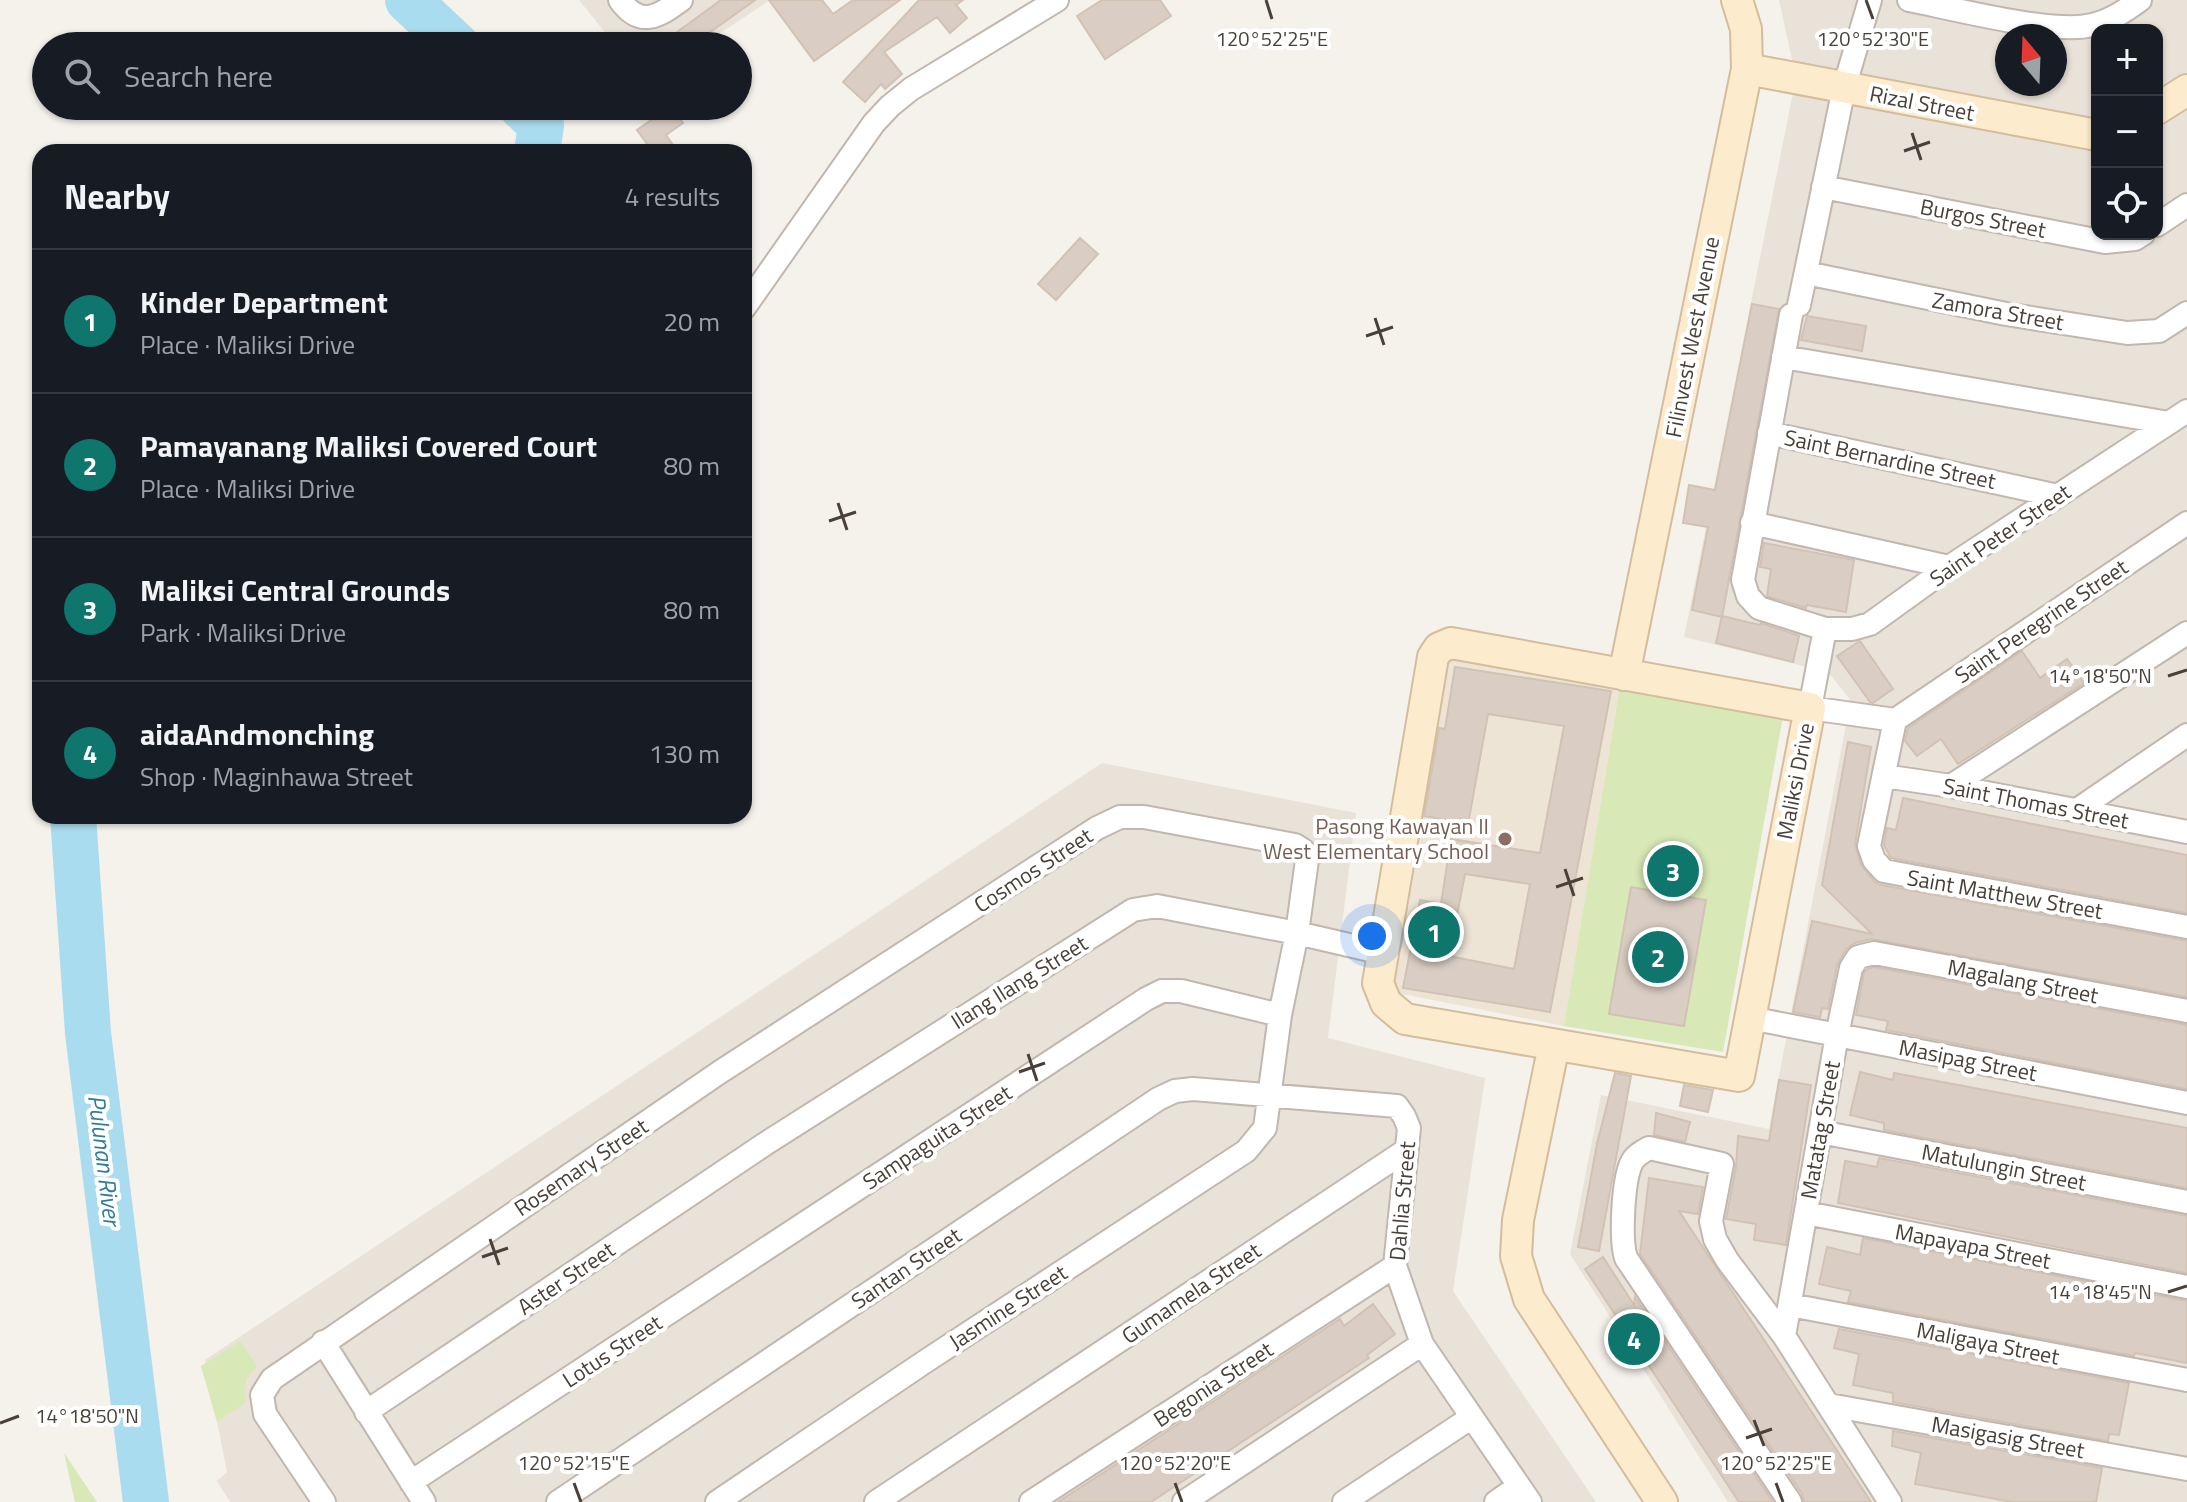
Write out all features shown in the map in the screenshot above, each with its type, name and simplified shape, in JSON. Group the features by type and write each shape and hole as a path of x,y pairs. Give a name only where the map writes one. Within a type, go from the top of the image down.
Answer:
{"street":[{"path":"620,0 629,11 646,18 669,9 681,0"},
{"path":"752,297 874,123 890,106 911,89 1057,0"},
{"name":"Filinvest West Avenue","path":"1624,675 1747,69 1746,29 1737,0"},
{"path":"1870,0 1844,88 1806,273 1783,357 1743,580 1748,596 1759,608 1825,629 1810,708 1895,720"},
{"path":"1909,0 2065,27 2089,26 2108,9 2140,0"},
{"path":"1997,0 2012,20"},
{"name":"Rizal Street","path":"1747,69 2091,134"},
{"path":"2163,105 2187,90"},
{"name":"Burgos Street","path":"1823,187 2091,239"},
{"path":"2163,221 2187,205"},
{"name":"Burgos Street","path":"2095,240 2125,240"},
{"name":"Zamora Street","path":"1806,273 2006,314 2127,333 2159,331 2187,313"},
{"name":"Saint Peter Street","path":"1783,357 2178,417"},
{"name":"Saint Peter Street","path":"1825,629 1852,629 1870,624 1949,567 2178,417"},
{"name":"Saint Bernardine Street","path":"1769,433 2058,496"},
{"path":"1752,523 1949,567"},
{"name":"Saint Peregrine Street","path":"1895,720 2187,523"},
{"path":"1951,786 2187,633"},
{"name":"Maliksi Drive","path":"1451,643 1810,708 1739,1076 1405,1019 1386,1003 1378,983 1433,657 1439,648 1451,643"},
{"name":"Saint Matthew Street","path":"1895,720 1869,846 1874,860 1884,871 2187,927"},
{"path":"2077,810 2187,735"},
{"name":"Saint Thomas Street","path":"1884,776 2187,832"},
{"name":"Cosmos Street","path":"720,1072 1097,828 1120,817 1144,817 1295,845 1303,850 1307,860 1297,933"},
{"name":"Ilang Ilang Street","path":"765,1144 1133,910 1157,906 1383,953"},
{"path":"1272,1094 1280,1015 1297,933"},
{"name":"Magalang Street","path":"1858,957 1874,953 2187,1011"},
{"name":"Matatag Street","path":"1784,1336 1837,1035 1851,968 1858,957"},
{"name":"Sampaguita Street","path":"813,1219 1162,991 1181,991 1280,1015"},
{"name":"Masipag Street","path":"1750,1018 2187,1103"},
{"path":"1554,1045 1518,1220 1516,1256 1529,1299 1662,1502"},
{"name":"Rosemary Street","path":"324,1502 265,1414 262,1395 272,1379 720,1072"},
{"name":"Santan Street","path":"558,1502 1158,1099 1175,1091 1193,1089 1272,1094"},
{"name":"Dahlia Street","path":"1272,1094 1397,1106 1404,1116 1409,1128 1395,1266 1422,1344 1524,1494"},
{"name":"Jasmine Street","path":"717,1502 1246,1151 1265,1128 1272,1094"},
{"name":"Matulungin Street","path":"1820,1132 2187,1202"},
{"name":"Aster Street","path":"366,1412 765,1144"},
{"path":"1790,1502 1626,1258 1621,1245 1630,1164 1639,1153 1649,1148 1722,1164 1711,1221 1715,1239 1784,1336 1893,1501"},
{"name":"Gumamela Street","path":"876,1502 1405,1151"},
{"name":"Mapayapa Street","path":"1806,1213 2187,1287"},
{"name":"Lotus Street","path":"411,1482 813,1219"},
{"name":"Begonia Street","path":"1031,1502 1395,1266"},
{"name":"Maligaya Street","path":"1790,1305 2187,1380"},
{"path":"323,1342 424,1502"},
{"path":"1184,1502 1422,1344"},
{"name":"Masigasig Street","path":"1829,1405 2187,1469"},
{"path":"1344,1502 1472,1417"},
{"path":"1496,1502 1524,1494"}],"shaded area":[{"path":"579,0 770,0 722,32 605,32"},
{"path":"1779,0 2187,0 2187,1502 1728,1502 1570,1254 1601,1095 1769,1129 1845,730 1849,698 1828,672 1684,637 1796,78"},
{"name":"Pasong Kawayan II West Elementary School","path":"1444,657 1620,686 1564,1026 1392,992"},
{"path":"1102,763 1356,813 1328,1038 1485,1078 1453,1291 1596,1502 230,1502 217,1481 227,1472 205,1360"}],"green space":[{"path":"1620,686 1783,716 1723,1052 1564,1026"},
{"path":"240,1341 257,1366 246,1380 245,1403 217,1422 201,1366"},
{"path":"64,1453 97,1502 75,1502"}],"building":[{"path":"721,0 755,0 710,32 677,32"},
{"path":"769,0 822,0 833,14 853,0 900,0 814,61"},
{"path":"919,0 963,0 956,5 967,18 950,33 937,17 884,52 902,74 885,89 881,84 865,102 843,82"},
{"path":"1102,0 1160,0 1171,16 1105,59 1077,16"},
{"path":"651,120 681,120 683,123 666,135 672,144 647,144 637,130"},
{"path":"1080,238 1098,254 1056,300 1038,284"},
{"path":"1752,304 1779,309 1722,617 1692,610 1708,527 1683,523 1689,485 1715,490"},
{"path":"1807,316 1866,326 1862,351 1801,340"},
{"path":"1764,543 1854,560 1846,612 1807,605 1806,608 1767,596 1771,569 1760,567"},
{"path":"1722,616 1761,623 1799,636 1793,662 1716,643"},
{"path":"1860,641 1893,689 1873,703 1837,656"},
{"path":"2022,651 2040,678 2067,659 2084,683 1958,764 1941,739 1917,756 1905,741 1908,728"},
{"path":"1455,667 1611,691 1550,1012 1403,988 1420,900 1441,904 1451,839 1540,853 1564,726 1488,714 1468,824 1424,816 1439,728 1445,729","holes":["1465,874 1530,884 1514,969 1449,956"]},
{"path":"1848,742 1871,747 1855,844 1861,865 1874,881 1881,885 2187,941 2187,997 1871,939 1846,949 1837,965 1828,1009 1822,1008 1820,1017 1793,1012 1812,921 1872,934 1822,885"},
{"path":"1903,798 2187,855 2187,913 1891,858 1884,845 1887,828 1896,830"},
{"path":"1631,887 1706,900 1684,1026 1609,1014"},
{"path":"1874,967 2187,1025 2187,1089 1886,1030 1888,1021 1856,1015 1864,973"},
{"path":"1860,1072 1893,1080 1894,1073 2187,1128 2187,1188 1884,1130 1884,1123 1850,1115"},
{"path":"1615,1073 1631,1076 1599,1251 1578,1247 1597,1144"},
{"path":"1779,1080 1811,1085 1786,1245 1754,1240 1756,1224 1726,1219 1736,1167 1738,1136 1769,1141"},
{"path":"1684,1085 1713,1090 1708,1112 1680,1106"},
{"path":"1656,1113 1690,1122 1685,1142 1654,1135"},
{"path":"1879,1158 2187,1216 2187,1273 1838,1203 1845,1161 1877,1167"},
{"path":"1649,1178 1703,1187 1698,1214 1679,1211 1871,1502 1804,1502 1802,1494 1640,1254"},
{"path":"1863,1238 2187,1301 2187,1363 2135,1353 2134,1356 1848,1302 1851,1291 1819,1284 1827,1247 1860,1255"},
{"path":"1603,1257 1634,1305 1635,1297 1773,1502 1739,1502 1585,1269"},
{"path":"1373,1304 1395,1334 1367,1355 1369,1358 1151,1502 1058,1502 1340,1319 1344,1326"},
{"path":"1839,1329 2129,1383 2119,1435 2109,1434 2108,1441 1893,1402 1893,1393 1853,1385 1859,1354 1834,1348"},
{"path":"1893,1431 2102,1468 2096,1502 2012,1502 1915,1484 1921,1453 1892,1446"}],"waterway":[{"name":"Pulunan River","path":"408,0 442,32"},
{"name":"Pulunan River","path":"536,120 541,125 538,144"},
{"name":"Pulunan River","path":"74,824 88,1033 146,1502"}],"place":[{"name":"Pasong Kawayan II West Elementary School","path":"1505,839"},
{"name":"Maliksi Central Grounds","path":"1673,871"},
{"name":"Kinder Department","path":"1434,932"},
{"name":"Pamayanang Maliksi Covered Court","path":"1658,957"},
{"name":"aidaAndmonching","path":"1634,1339"}]}
